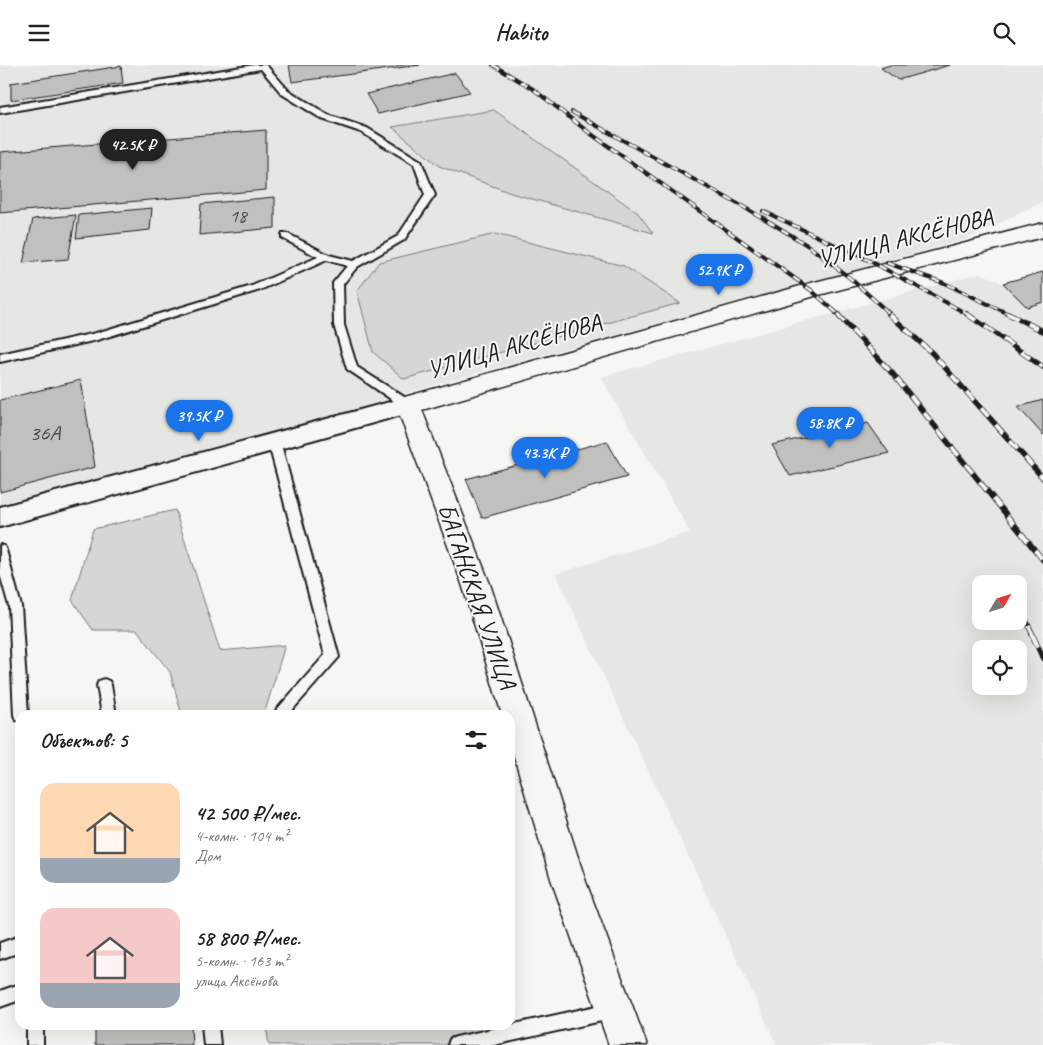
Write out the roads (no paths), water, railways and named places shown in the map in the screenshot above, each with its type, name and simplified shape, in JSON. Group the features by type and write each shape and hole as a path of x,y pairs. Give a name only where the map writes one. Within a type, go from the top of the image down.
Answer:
{"street":[{"name":"УЛИЦА АКСЁНОВА","path":"0,517 408,405 819,288 1043,230"},
{"name":"БАГАНСКАЯ УЛИЦА","path":"408,405 476,584 570,882 628,1045"}],"lane":[{"path":"0,110 263,66 285,92 325,117 364,130 418,163 430,195 401,238 354,265 338,283 339,325 352,369 408,405"},
{"path":"285,236 326,257 354,265"},
{"path":"0,358 97,336 246,291 326,257"},
{"path":"274,441 332,657 284,710"},
{"path":"0,550 15,606 21,710"},
{"path":"104,685 108,710"},
{"path":"0,951 15,946"},
{"path":"0,999 15,994"},
{"path":"456,1045 615,1010"},
{"path":"35,1030 35,1045"},
{"path":"210,1030 212,1045"}],"railway":[{"path":"493,65 533,89 587,131 811,290 839,315"},
{"path":"572,112 765,219 810,247 851,279 891,315"},
{"path":"763,211 872,262 969,315"},
{"path":"887,263 944,283 1011,315"},
{"path":"837,314 892,373 1043,560"},
{"path":"889,314 932,353 1043,478"},
{"path":"967,314 1043,367"},
{"path":"1008,314 1043,331"},
{"path":"1028,625 1033,635"},
{"path":"1032,634 1043,658"}]}
